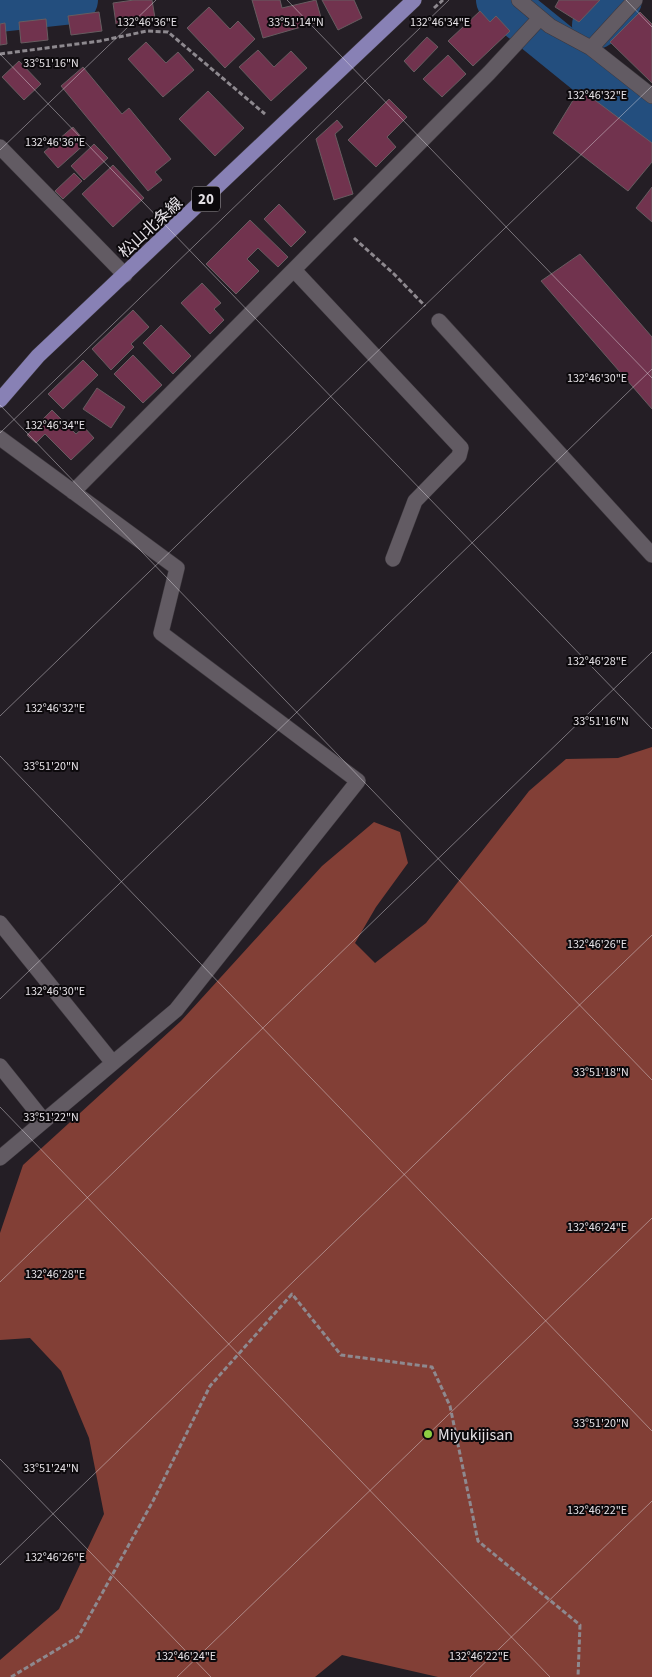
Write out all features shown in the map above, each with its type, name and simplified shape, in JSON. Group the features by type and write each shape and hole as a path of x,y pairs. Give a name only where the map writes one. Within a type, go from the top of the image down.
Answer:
{"main road":[{"name":"松山北条線","path":"0,400 38,356 414,0"}],"street":[{"path":"518,0 550,26 591,48 652,96"},
{"path":"591,48 635,0"},
{"path":"73,492 488,74 539,18"},
{"path":"0,146 125,275"},
{"path":"294,270 461,448 459,456 415,501 393,559"},
{"path":"439,321 652,555"},
{"path":"0,438 176,568 161,633 358,781 176,1010 0,1158"},
{"path":"0,923 113,1062"},
{"path":"0,1066 44,1120"}],"path":[{"path":"0,54 100,41 147,31 168,32 281,127"},
{"path":"340,223 394,274 439,321"},
{"path":"11,1677 78,1637 153,1501 210,1386 292,1294 340,1355 432,1367 450,1406 478,1540 580,1625 578,1677"}],"shaded area":[{"path":"652,747 652,1677 438,1677 342,1655 315,1677 0,1677 0,1660 59,1609 104,1514 89,1438 61,1371 30,1338 0,1340 0,1233 23,1165 181,1021 322,866 374,822 400,832 408,863 376,907 355,943 375,963 426,923 529,791 566,759 618,758"}],"building":[{"path":"152,0 155,18 116,24 113,3"},
{"path":"252,0 280,0 282,8 316,0 322,21 263,38"},
{"path":"322,0 354,0 362,18 338,30"},
{"path":"559,0 600,0 579,22 555,7"},
{"path":"209,7 230,29 238,21 255,39 225,68 187,28"},
{"path":"480,11 490,22 496,16 510,31 473,66 448,41"},
{"path":"99,12 102,31 71,35 68,16"},
{"path":"640,12 652,24 652,83 610,42"},
{"path":"46,19 48,40 21,43 19,22"},
{"path":"5,23 7,44 0,45 0,24"},
{"path":"427,37 438,47 414,72 404,61"},
{"path":"146,42 166,63 178,52 194,70 163,97 128,59"},
{"path":"258,50 274,67 291,51 307,68 271,101 239,67"},
{"path":"448,55 466,74 442,97 423,79"},
{"path":"19,61 41,84 24,100 2,77"},
{"path":"83,67 122,114 129,108 171,159 155,172 162,180 148,191 61,86"},
{"path":"580,89 652,143 652,162 628,191 553,133"},
{"path":"208,91 244,128 215,156 179,119"},
{"path":"389,99 407,117 387,137 396,147 376,167 348,140"},
{"path":"337,120 343,127 335,134 353,194 334,200 316,139"},
{"path":"73,127 86,143 58,168 44,152"},
{"path":"94,144 108,158 84,180 71,166"},
{"path":"113,165 144,198 113,227 82,194"},
{"path":"74,173 82,181 63,199 55,191"},
{"path":"652,187 652,222 636,208"},
{"path":"279,204 306,232 291,247 264,219"},
{"path":"250,220 288,257 278,267 258,248 247,259 259,271 236,294 206,264"},
{"path":"580,254 652,337 652,409 541,281"},
{"path":"202,283 221,303 214,309 224,320 210,334 181,303"},
{"path":"133,310 149,327 131,344 134,347 111,370 92,349"},
{"path":"161,325 191,356 173,374 143,343"},
{"path":"133,355 162,385 143,403 114,374"},
{"path":"83,360 98,375 63,409 48,394"},
{"path":"97,388 125,407 111,428 83,409"},
{"path":"52,410 76,434 84,427 94,438 71,460 45,434 36,443 27,435"}],"waterway":[{"path":"0,8 74,0"},
{"path":"500,0 652,123"},
{"path":"596,25 618,0"}],"place":[{"name":"Miyukijisan","path":"428,1434"}]}
